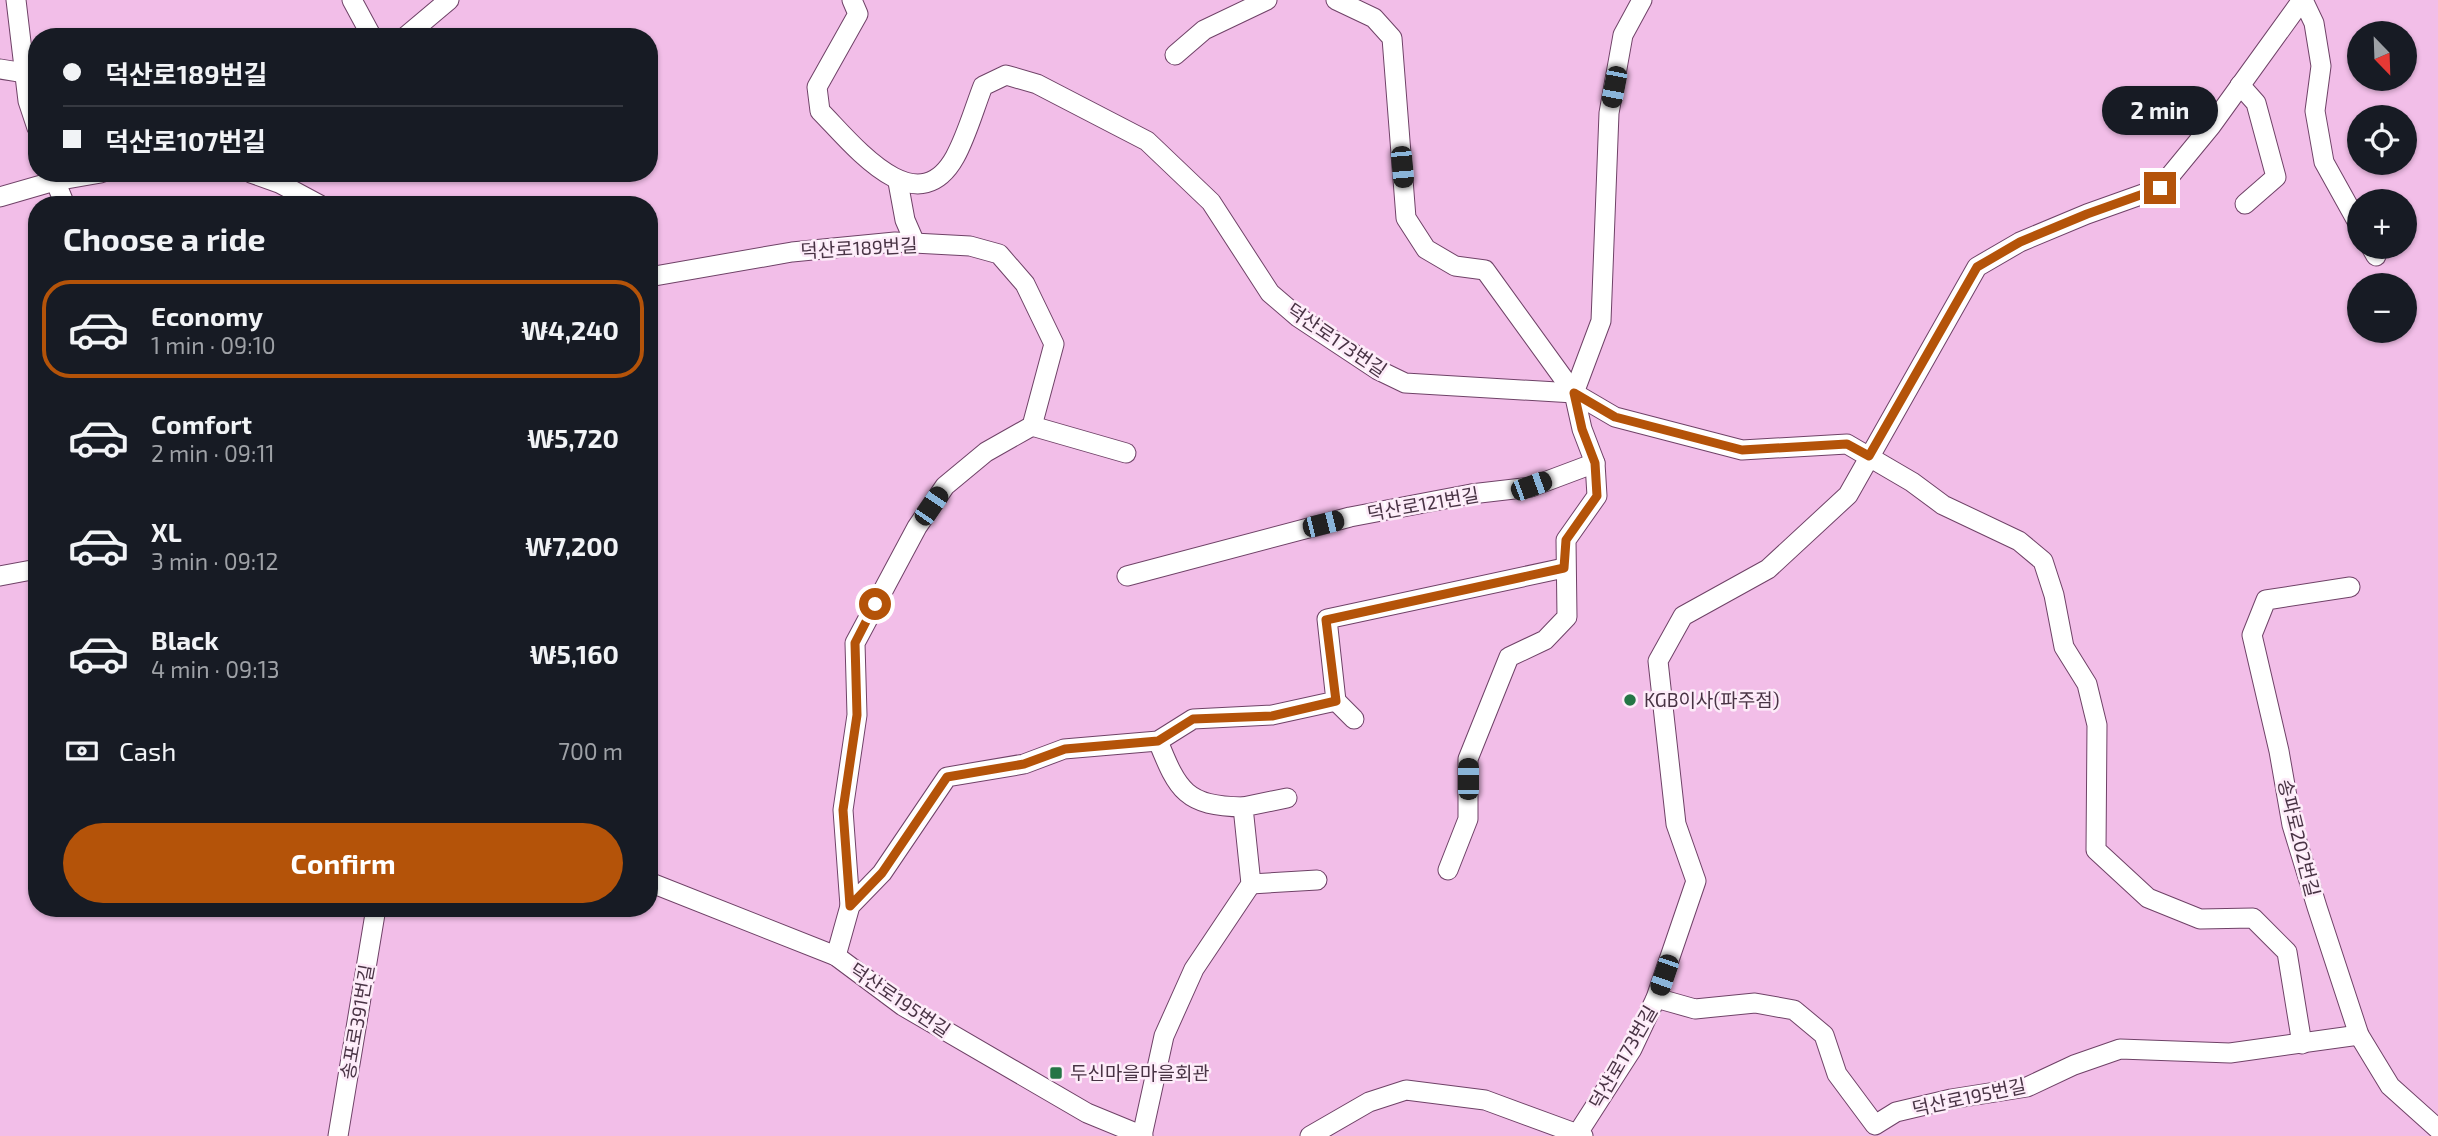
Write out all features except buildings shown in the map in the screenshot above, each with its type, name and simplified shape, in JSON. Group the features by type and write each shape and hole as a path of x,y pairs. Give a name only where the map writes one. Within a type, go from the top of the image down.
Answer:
{"street":[{"path":"16,0 28,104"},
{"path":"352,0 367,28"},
{"path":"416,28 449,0"},
{"path":"852,0 858,14 817,87 820,111 878,169 898,182 905,220 915,243"},
{"path":"1175,55 1204,30 1267,0"},
{"path":"1336,0 1374,18 1392,38 1406,218 1426,249 1455,266 1485,270 1574,393 1582,429 1595,463 1597,496 1566,540 1564,568 1567,617 1545,640 1509,657 1468,759 1468,819 1448,870"},
{"path":"1574,393 1601,320 1609,113 1623,35 1642,0"},
{"path":"2302,0 2314,23 2321,66 2315,111 2324,162 2347,203"},
{"name":"덕산로173번길","path":"1580,1134 1632,1049 1656,998 1696,881 1676,824 1658,661 1683,616 1768,569 1847,495 1977,267 2020,242 2160,188 2302,0"},
{"path":"0,69 25,73"},
{"name":"덕산로173번길","path":"898,182 921,183 937,178 954,158 983,86 1006,75 1037,84 1147,141 1211,202 1270,293 1298,317 1378,370 1405,383 1574,393"},
{"path":"2240,85 2256,103 2276,177 2245,204"},
{"path":"0,197 40,182"},
{"path":"276,182 303,196"},
{"name":"덕산로189번길","path":"658,275 792,252 895,242 970,246 999,254 1026,284 1054,344 1032,426"},
{"path":"1574,393 1615,417 1742,450 1847,444 1943,505 2019,541 2043,561 2054,595 2064,647 2087,684 2097,725 2096,850 2148,898 2200,919 2253,918 2287,952 2302,1044 2359,1035"},
{"path":"836,956 850,906 843,810 857,715 855,643 918,527 945,486 986,452 1032,426 1126,453"},
{"name":"덕산로121번길","path":"1127,576 1350,517 1531,486 1595,463"},
{"path":"1354,719 1336,701 1326,620 1564,568"},
{"path":"0,576 28,571"},
{"name":"송파로202번길","path":"2350,587 2266,600 2252,635 2279,751 2292,825 2359,1035 2390,1086 2438,1129"},
{"path":"850,906 882,873 947,777 1024,764 1065,749 1158,741 1193,719 1272,716 1336,701"},
{"path":"1158,741 1169,768 1187,795 1214,806 1243,807 1286,798"},
{"path":"1243,807 1251,884 1317,880"},
{"name":"덕산로195번길","path":"658,886 836,956 903,1006 1087,1113 1143,1136 1164,1036 1194,969 1251,884"},
{"name":"송포로391번길","path":"338,1136 374,917"},
{"name":"덕산로195번길","path":"1656,998 1695,1009 1755,1003 1794,1010 1824,1035 1837,1074 1875,1125 1896,1112 1951,1099 2027,1087 2074,1065 2120,1049 2230,1054 2302,1044"},
{"path":"1310,1136 1369,1102 1406,1090 1485,1100 1580,1134"}],"place":[{"name":"KGB이사(파주점)","path":"1630,700"},
{"name":"두신마을마을회관","path":"1056,1073"}],"route":[{"path":"875,604 855,643 857,715 843,810 850,906 882,873 947,777 1024,764 1065,749 1158,741 1193,719 1272,716 1336,701 1326,620 1564,568 1566,540 1597,496 1595,463 1582,429 1574,393 1615,417 1742,450 1847,444 1869,456 1977,267 2020,242 2160,188"}]}
